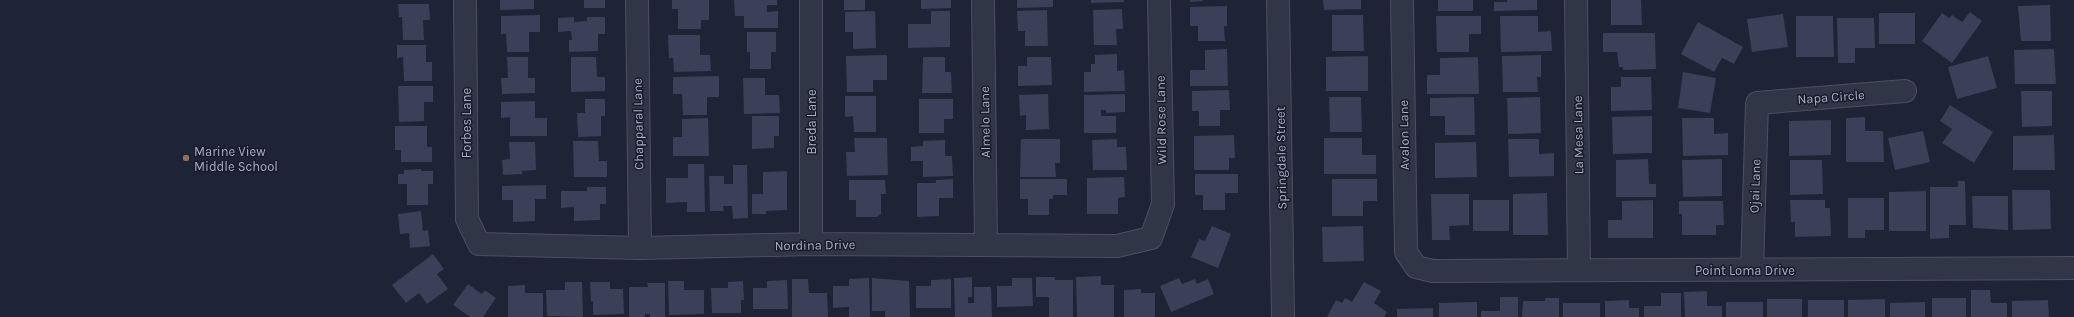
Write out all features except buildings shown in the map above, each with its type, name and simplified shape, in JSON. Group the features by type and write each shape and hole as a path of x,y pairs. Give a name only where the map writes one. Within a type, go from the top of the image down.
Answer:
{"street":[{"name":"Forbes Lane","path":"465,0 467,218 479,244"},
{"name":"Chapparal Lane","path":"637,0 640,248"},
{"name":"Breda Lane","path":"811,0 811,244"},
{"name":"Almelo Lane","path":"983,0 986,244"},
{"name":"Wild Rose Lane","path":"1151,238 1162,204 1159,0"},
{"name":"Springdale Street","path":"1278,0 1283,317"},
{"name":"Avalon Lane","path":"1402,0 1406,252 1416,267"},
{"name":"La Mesa Lane","path":"1576,0 1580,270"},
{"name":"Napa Circle","path":"1757,103 1905,91"},
{"name":"Ojai Lane","path":"1752,270 1757,103"},
{"name":"Nordina Drive","path":"479,244 640,248 811,244 1117,246 1151,238"},
{"name":"Point Loma Drive","path":"1416,267 1433,271 2074,268"}],"place":[{"name":"Marine View Middle School","path":"186,158"}]}
